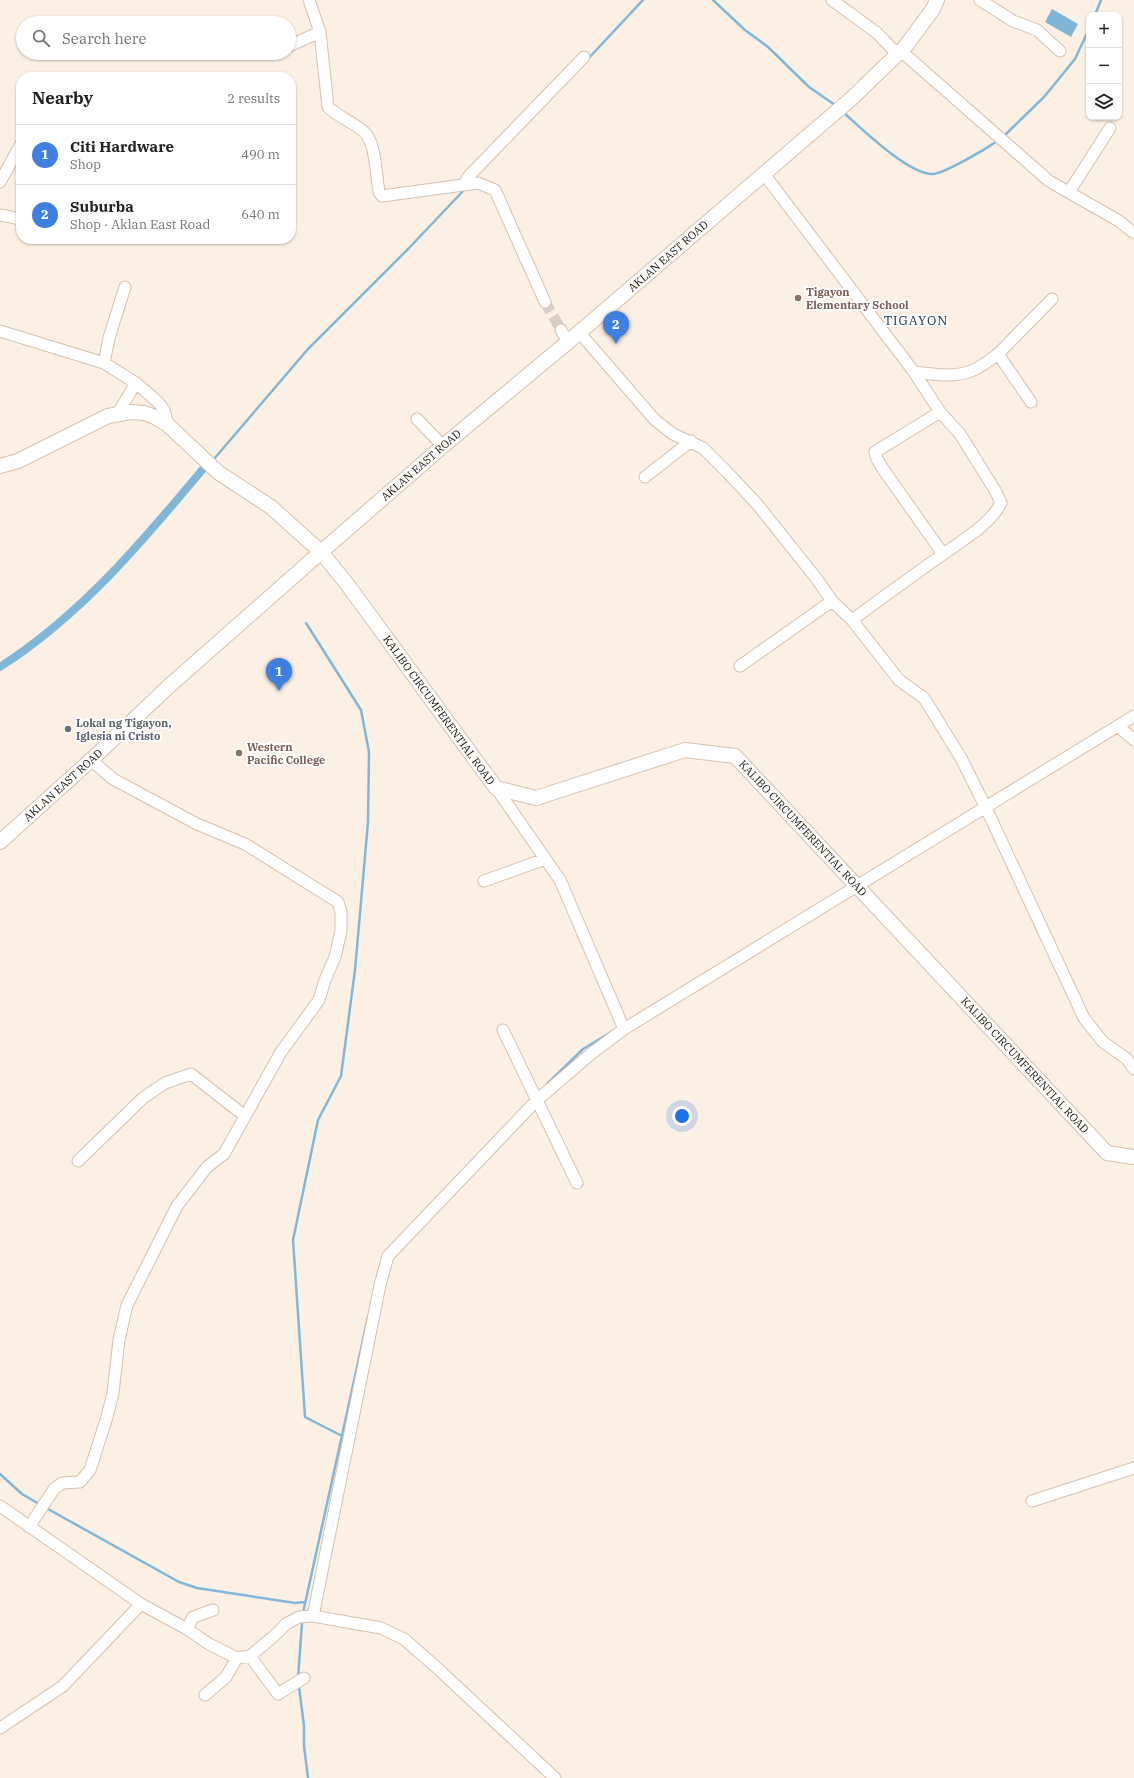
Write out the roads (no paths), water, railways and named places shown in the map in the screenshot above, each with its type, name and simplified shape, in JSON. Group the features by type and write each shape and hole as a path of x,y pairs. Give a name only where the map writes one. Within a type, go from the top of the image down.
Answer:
{"main road":[{"name":"AKLAN EAST ROAD","path":"1,838 91,760 168,687 443,446 565,336 579,332 851,100 900,53 938,0"},
{"name":"KALIBO CIRCUMFERENTIAL ROAD","path":"0,466 18,461 90,424 118,413 144,413 155,417 168,425 219,473 244,490 261,499 321,552 347,584 496,788 536,798 685,750 735,756 1107,1153 1134,1157"}],"street":[{"path":"309,0 320,32 328,107 338,116 353,124 366,134 372,151 379,192 382,196 478,183 495,190 545,302"},
{"path":"832,0 877,33 1049,181 1119,221 1134,233"},
{"path":"980,0 1013,21 1037,30 1060,50"},
{"path":"296,43 320,32"},
{"path":"464,184 584,56"},
{"path":"1069,192 1110,128"},
{"path":"0,182 16,157"},
{"path":"764,174 914,372 940,412 960,434 996,492 1001,503 997,511 966,538 852,620"},
{"path":"0,215 16,218"},
{"path":"104,363 109,338 125,287"},
{"path":"914,372 943,375 960,374 972,371 998,354 1052,299"},
{"path":"0,331 104,363 136,383 164,410 168,425"},
{"path":"579,332 655,420 673,434 691,441 703,448 757,504 816,578 832,601 852,620 899,680 924,698 930,705 961,758 986,808 1084,1018 1103,1042 1127,1059 1134,1069"},
{"path":"998,354 1031,402"},
{"path":"118,413 136,383"},
{"path":"940,412 875,452 883,469 943,554"},
{"path":"417,420 443,446"},
{"path":"645,477 691,441"},
{"path":"740,666 832,601"},
{"path":"313,1616 378,1293 388,1256 536,1101 624,1028 986,808 1134,716"},
{"path":"1118,726 1134,740"},
{"path":"29,1527 54,1489 62,1483 80,1482 90,1470 113,1394 119,1340 127,1305 177,1206 207,1167 224,1154 281,1052 319,1000 335,956 342,931 342,912 338,902 246,844 197,824 113,779 91,760"},
{"path":"496,788 560,880 624,1028"},
{"path":"484,881 545,859"},
{"path":"503,1030 536,1101 577,1183"},
{"path":"78,1161 143,1098 165,1083 191,1074 245,1116"},
{"path":"1032,1501 1134,1468"},
{"path":"0,1506 141,1604 187,1629 209,1644 237,1658 250,1656 286,1624 299,1617 313,1616 381,1628 404,1639 555,1778"},
{"path":"0,1728 63,1686 141,1604"},
{"path":"187,1629 193,1617 213,1610"},
{"path":"250,1656 278,1694 304,1678"},
{"path":"205,1695 226,1677 237,1658"}],"water":[{"path":"1052,9 1078,24 1071,37 1045,22"}],"waterway":[{"path":"587,60 643,0"},
{"path":"713,0 745,30 768,47 809,87 835,105"},
{"path":"1096,12 1101,0"},
{"path":"1004,136 1044,97 1075,59 1086,35"},
{"path":"843,112 873,139 899,159 911,167 933,174 956,165 977,154 998,140"},
{"path":"214,459 308,349 409,248 465,189"},
{"path":"0,667 29,647 84,601 133,550 203,469"},
{"path":"306,623 361,710 369,752 368,822 355,970 341,1076 318,1120 293,1240 305,1417 342,1436"},
{"path":"547,1084 583,1049 616,1029"},
{"path":"303,1613 368,1317"},
{"path":"0,1474 22,1494 39,1504"},
{"path":"48,1509 179,1582 197,1588 295,1603 305,1602"},
{"path":"298,1678 302,1623"},
{"path":"299,1687 308,1778"}],"tunnel":[{"path":"545,302 561,330"}],"place":[{"name":"Tigayon Elementary School","path":"798,298"},
{"name":"Suburba","path":"616,344"},
{"name":"Citi Hardware","path":"279,691"},
{"name":"Lokal ng Tigayon, Iglesia ni Cristo","path":"68,729"},
{"name":"Western Pacific College","path":"239,753"}],"district":[{"name":"TIGAYON","path":"916,320"}]}
